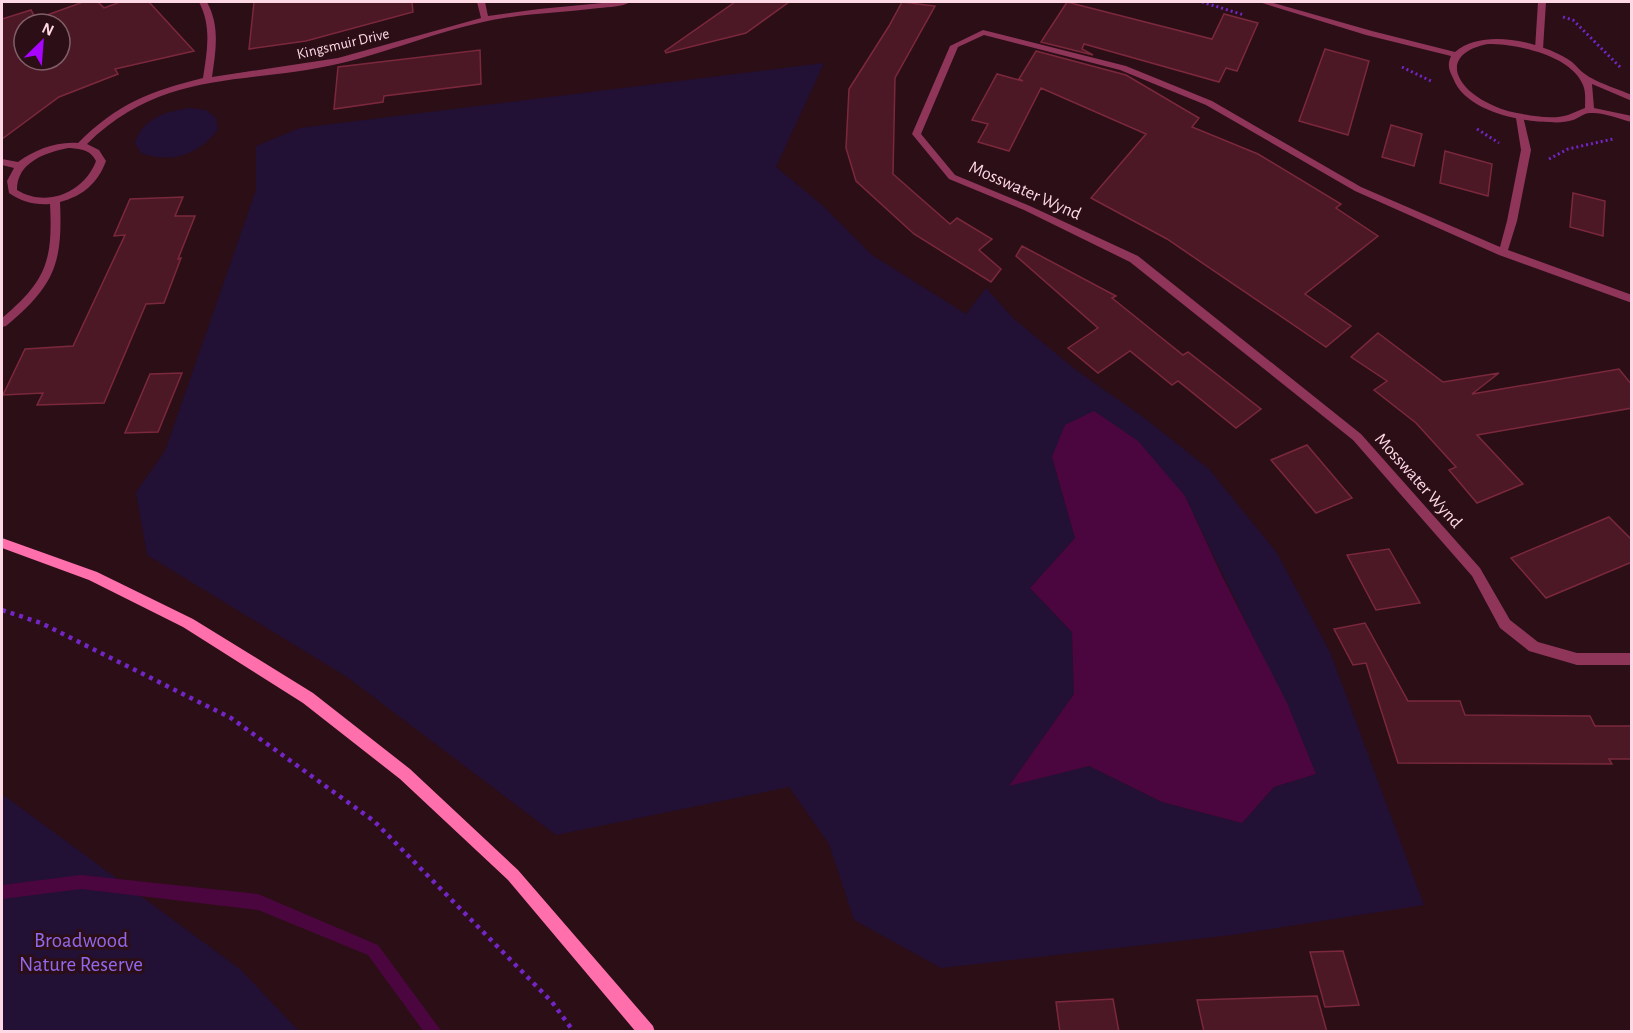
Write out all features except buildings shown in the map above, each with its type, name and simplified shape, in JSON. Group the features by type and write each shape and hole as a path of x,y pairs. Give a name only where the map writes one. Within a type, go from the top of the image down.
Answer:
{"main road":[{"path":"2,543 93,576 188,622 308,698 405,774 513,875 647,1032"}],"street":[{"path":"203,2 212,18 214,35 207,79"},
{"path":"481,2 485,19"},
{"name":"Kingsmuir Drive","path":"80,146 125,109 161,92 207,79 294,69 338,60 378,51 485,19 626,2"},
{"path":"1263,2 1369,33 1456,55"},
{"path":"1539,49 1542,2"},
{"name":"Mosswater Wynd","path":"1632,299 1503,252 1358,189 1209,103 1123,68 983,32 954,46 916,134 952,177 1027,208 1134,259 1357,437 1476,572 1505,624 1534,647 1577,659 1632,659"},
{"path":"1590,110 1587,83 1582,77 1570,65 1539,49 1508,42 1481,42 1464,48 1456,55 1452,63 1454,76 1464,90 1483,104 1520,118 1543,121 1569,119 1590,110 1632,119"},
{"path":"1582,77 1632,98"},
{"path":"1503,252 1526,150 1520,118"},
{"path":"68,145 80,146 98,154 101,161 100,170 84,187 56,199 41,201 18,197 12,191 10,183 20,166 42,152 68,145"},
{"path":"2,162 20,166"},
{"path":"2,323 32,298 45,281 58,239 56,199"}],"path":[{"path":"1202,2 1247,16"},
{"path":"1394,64 1442,87"},
{"path":"1477,129 1524,159 1542,162 1568,149 1612,139 1622,139"},
{"path":"2,610 41,623 231,718 374,821 552,1002 574,1032"}],"green space":[{"path":"824,63 776,167 822,205 872,255 966,314 986,288 1013,318 1076,370 1143,417 1209,469 1277,553 1330,652 1424,905 1232,935 941,968 854,920 829,844 789,787 556,835 347,677 147,555 136,492 165,451 256,190 256,146 300,128","holes":["1052,457 1185,496 1269,669 1316,774 1274,787 1242,823 1162,802 1089,766 1010,785 1074,694 1072,632 1030,588 1075,538"]},
{"path":"189,108 206,110 216,118 218,129 211,138 184,155 163,158 141,153 135,143 149,122 163,114"},
{"name":"Broadwood Nature Reserve","path":"2,794 240,969 299,1031 2,1031"}],"shaded area":[{"path":"1094,411 1138,441 1185,496 1222,576 1287,703 1316,774 1274,787 1242,823 1162,802 1089,766 1009,786 1074,694 1072,632 1030,588 1075,538 1052,457 1065,425"}],"waterway":[{"path":"2,892 81,882 258,902 373,950 434,1032"}]}
